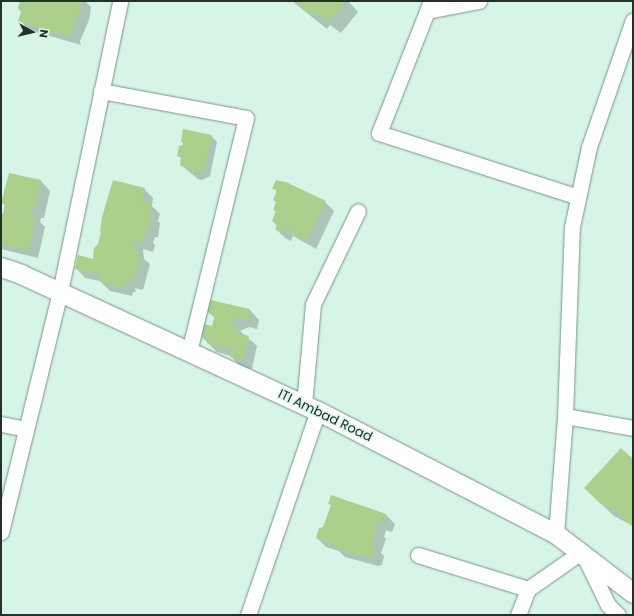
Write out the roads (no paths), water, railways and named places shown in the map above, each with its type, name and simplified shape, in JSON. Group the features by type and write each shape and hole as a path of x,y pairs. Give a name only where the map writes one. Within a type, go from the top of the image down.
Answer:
{"street":[{"path":"1,532 60,292 120,1"},
{"path":"479,1 429,6 379,133 578,196"},
{"path":"556,534 565,416 572,227 589,147 633,20"},
{"path":"101,91 246,118 189,352"},
{"path":"248,615 311,408 313,304 358,211"},
{"name":"ITI Ambad Road","path":"1,267 60,292 311,408 556,534 633,593"},
{"path":"565,416 633,428"},
{"path":"1,424 26,429"},
{"path":"518,615 528,589 582,553 608,605 618,615"},
{"path":"418,555 528,589"}]}
